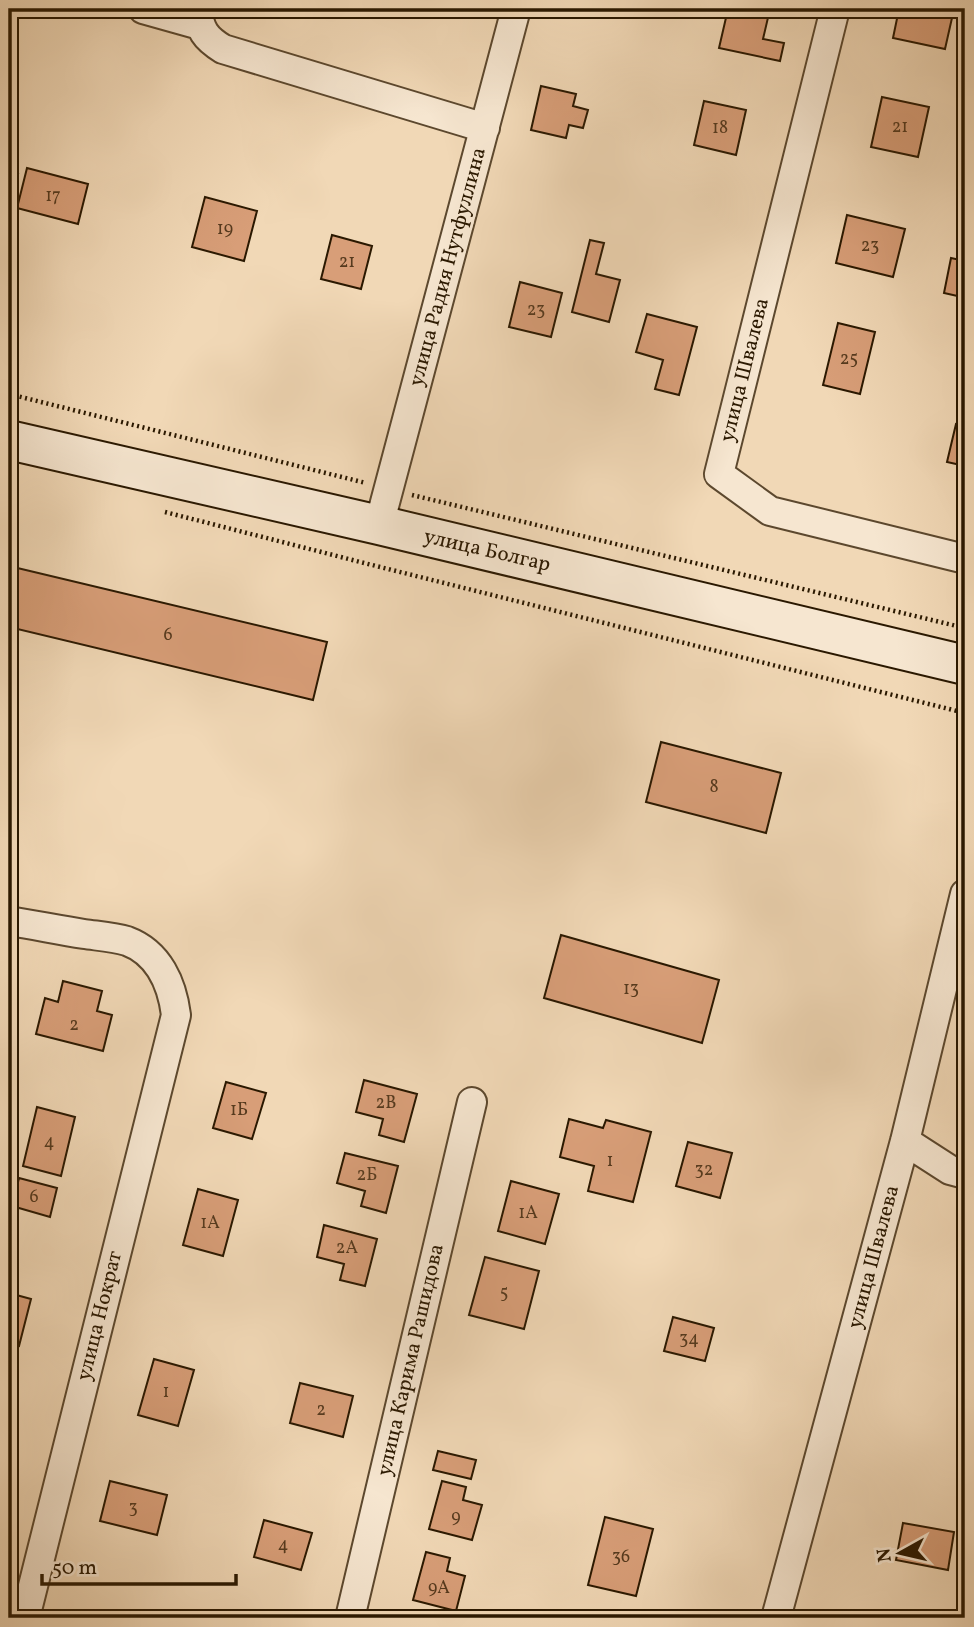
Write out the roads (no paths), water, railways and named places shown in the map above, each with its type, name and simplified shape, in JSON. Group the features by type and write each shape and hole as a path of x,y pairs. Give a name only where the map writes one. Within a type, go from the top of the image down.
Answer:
{"street":[{"path":"143,9 199,17 211,42 223,49 485,128"},
{"name":"улица Радия Нутфуллина","path":"383,507 516,9"},
{"name":"улица Швалева","path":"835,9 719,474 770,511 965,559"},
{"name":"улица Болгар","path":"9,440 383,507 965,665"},
{"name":"улица Швалева","path":"776,1618 905,1142 965,894"},
{"name":"улица Нократ","path":"9,921 128,942 147,953 160,966 169,982 176,1015 25,1618"},
{"name":"улица Карима Рашидова","path":"350,1618 472,1102"},
{"path":"905,1142 950,1170 965,1174"}]}
